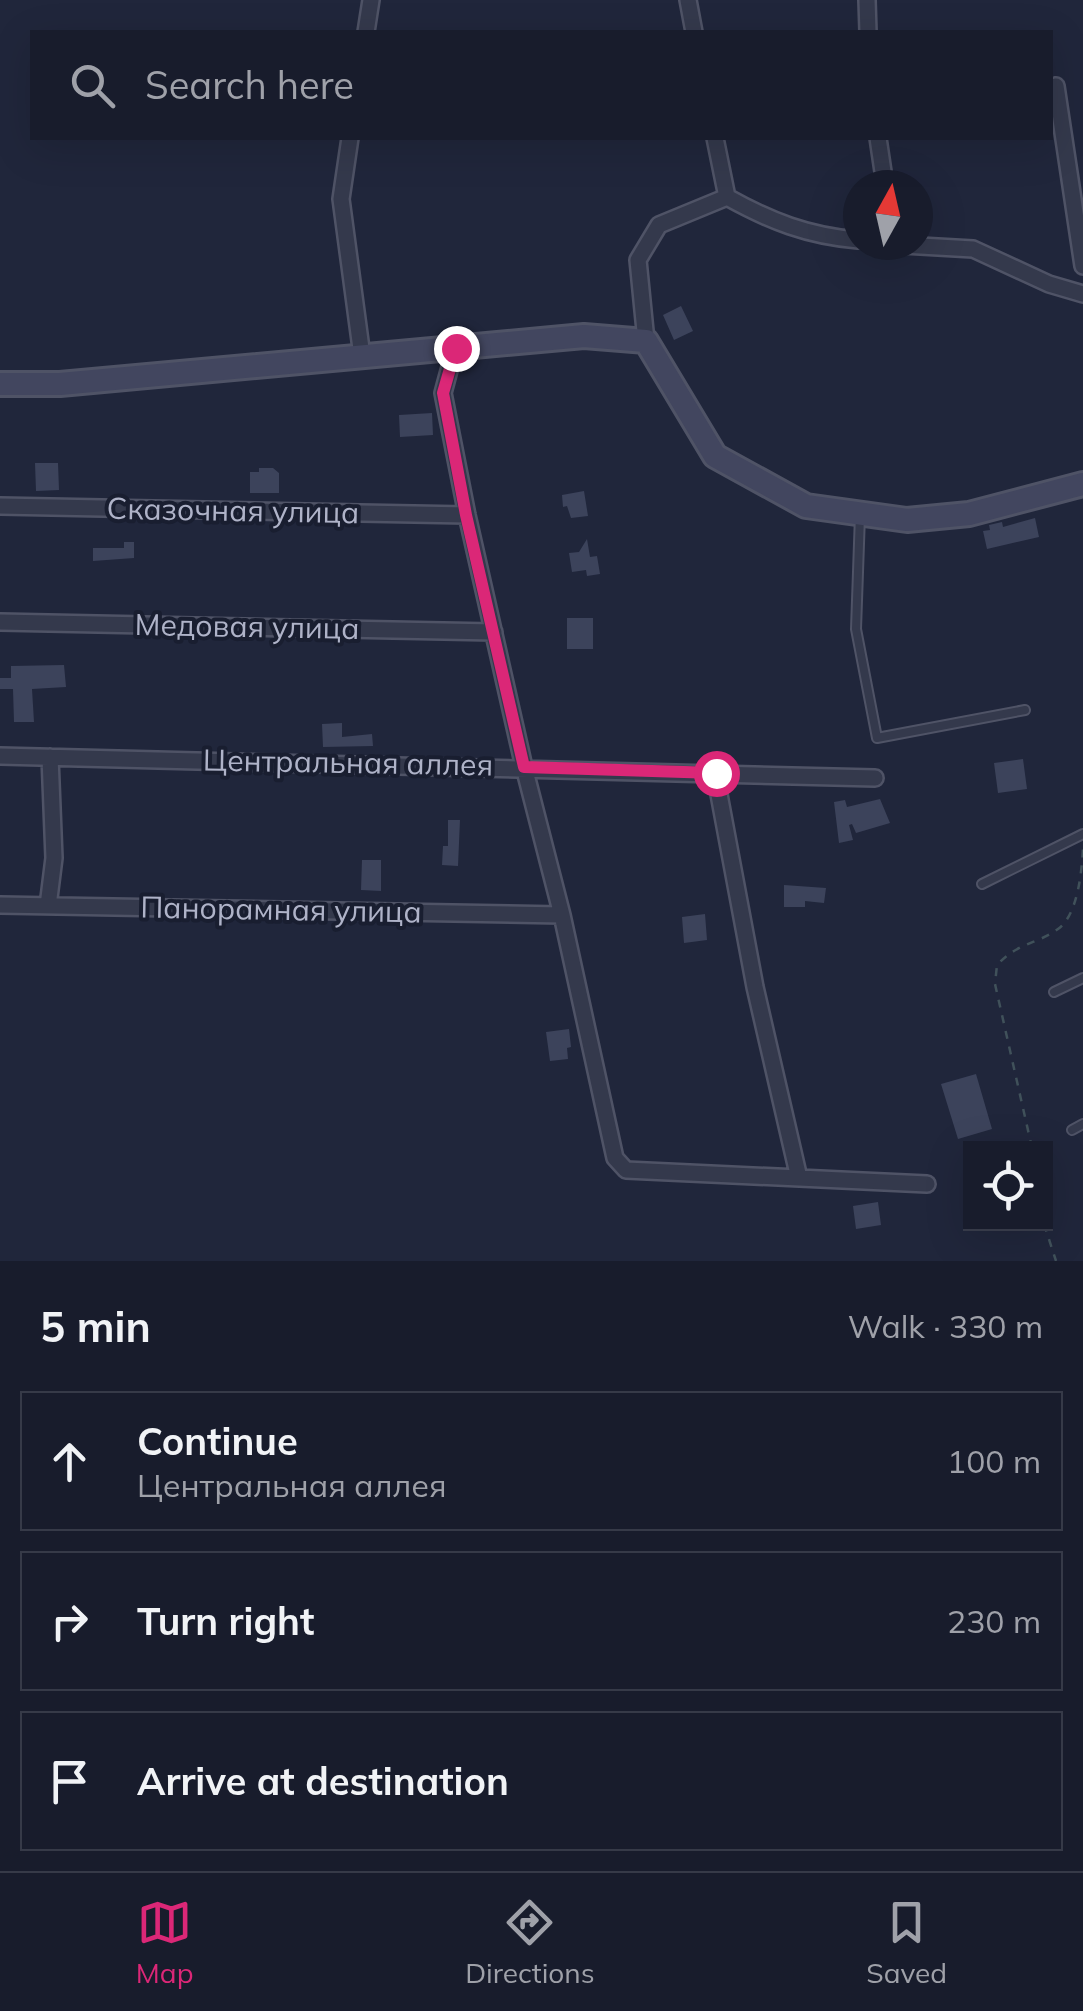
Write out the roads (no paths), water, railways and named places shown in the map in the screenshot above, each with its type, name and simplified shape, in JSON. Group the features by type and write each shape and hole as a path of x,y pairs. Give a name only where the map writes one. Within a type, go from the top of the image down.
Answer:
{"street":[{"path":"366,30 372,0"},
{"path":"688,0 694,30"},
{"path":"867,0 868,30"},
{"path":"1056,86 1083,266"},
{"path":"350,140 341,199 362,356"},
{"path":"715,140 726,197"},
{"path":"878,140 883,170"},
{"path":"843,239 790,229 726,197 658,224 638,260 646,341 715,456 806,506 907,520 969,514 1083,484"},
{"path":"933,247 973,249 1048,284 1083,294"},
{"path":"0,384 60,384 584,336 646,341"},
{"path":"456,348 443,393 466,515 562,915 615,1158 626,1170 927,1184"},
{"name":"Сказочная улица","path":"0,506 466,515"},
{"name":"Медовая улица","path":"0,622 494,632"},
{"name":"Центральная аллея","path":"0,756 875,778"},
{"path":"48,906 54,858 50,757"},
{"path":"716,773 755,986 800,1178"},
{"name":"Панорамная улица","path":"0,905 562,915"}],"lane":[{"path":"860,513 856,628 877,738 1025,710"},
{"path":"982,884 1083,834"},
{"path":"1054,992 1083,978"},
{"path":"1072,1130 1083,1124"}]}
